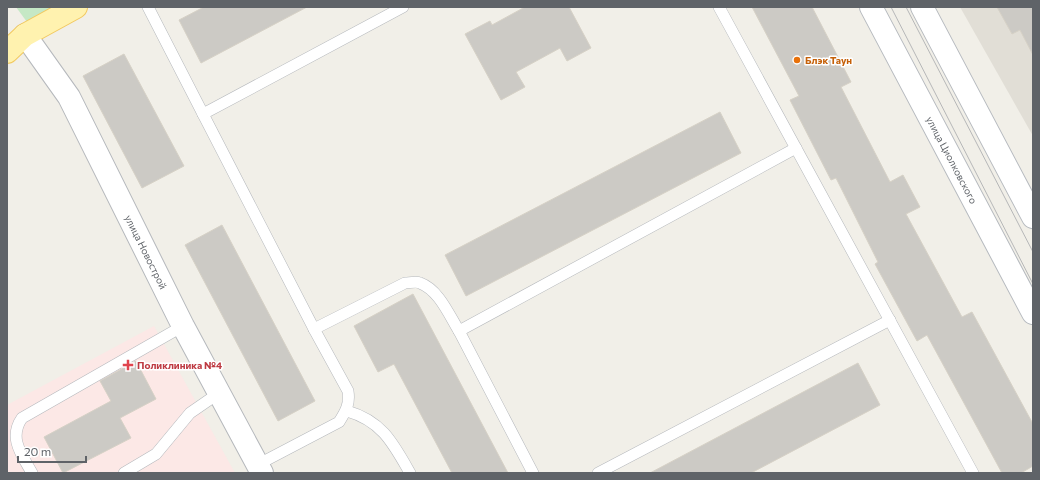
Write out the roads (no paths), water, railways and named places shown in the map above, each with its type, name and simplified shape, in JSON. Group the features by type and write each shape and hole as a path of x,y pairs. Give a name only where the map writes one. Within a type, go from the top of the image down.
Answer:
{"main road":[{"path":"7,52 25,35 76,7"},
{"name":"улица Циолковского","path":"871,7 1033,313"},
{"path":"922,7 1033,217"},
{"name":"улица Новострой","path":"25,35 69,97 183,326 259,469"}],"lane":[{"path":"148,7 314,329 348,391 349,400 347,410 339,422 259,469"},
{"path":"204,114 403,7"},
{"path":"719,7 973,473"},
{"path":"459,331 796,148"},
{"path":"314,329 405,283 419,282 429,288 440,301 459,331 533,473"},
{"path":"598,473 890,320"},
{"path":"32,473 17,444 17,427 22,418 183,326"},
{"path":"124,473 156,454 190,413 219,393"},
{"path":"347,410 361,415 377,424 392,441 410,473"}],"tram line":[{"path":"891,7 1033,284"},
{"path":"906,7 1033,252"}],"place":[{"name":"Блэк Таун","path":"797,60"},
{"name":"Поликлиника №4","path":"128,365"}]}
